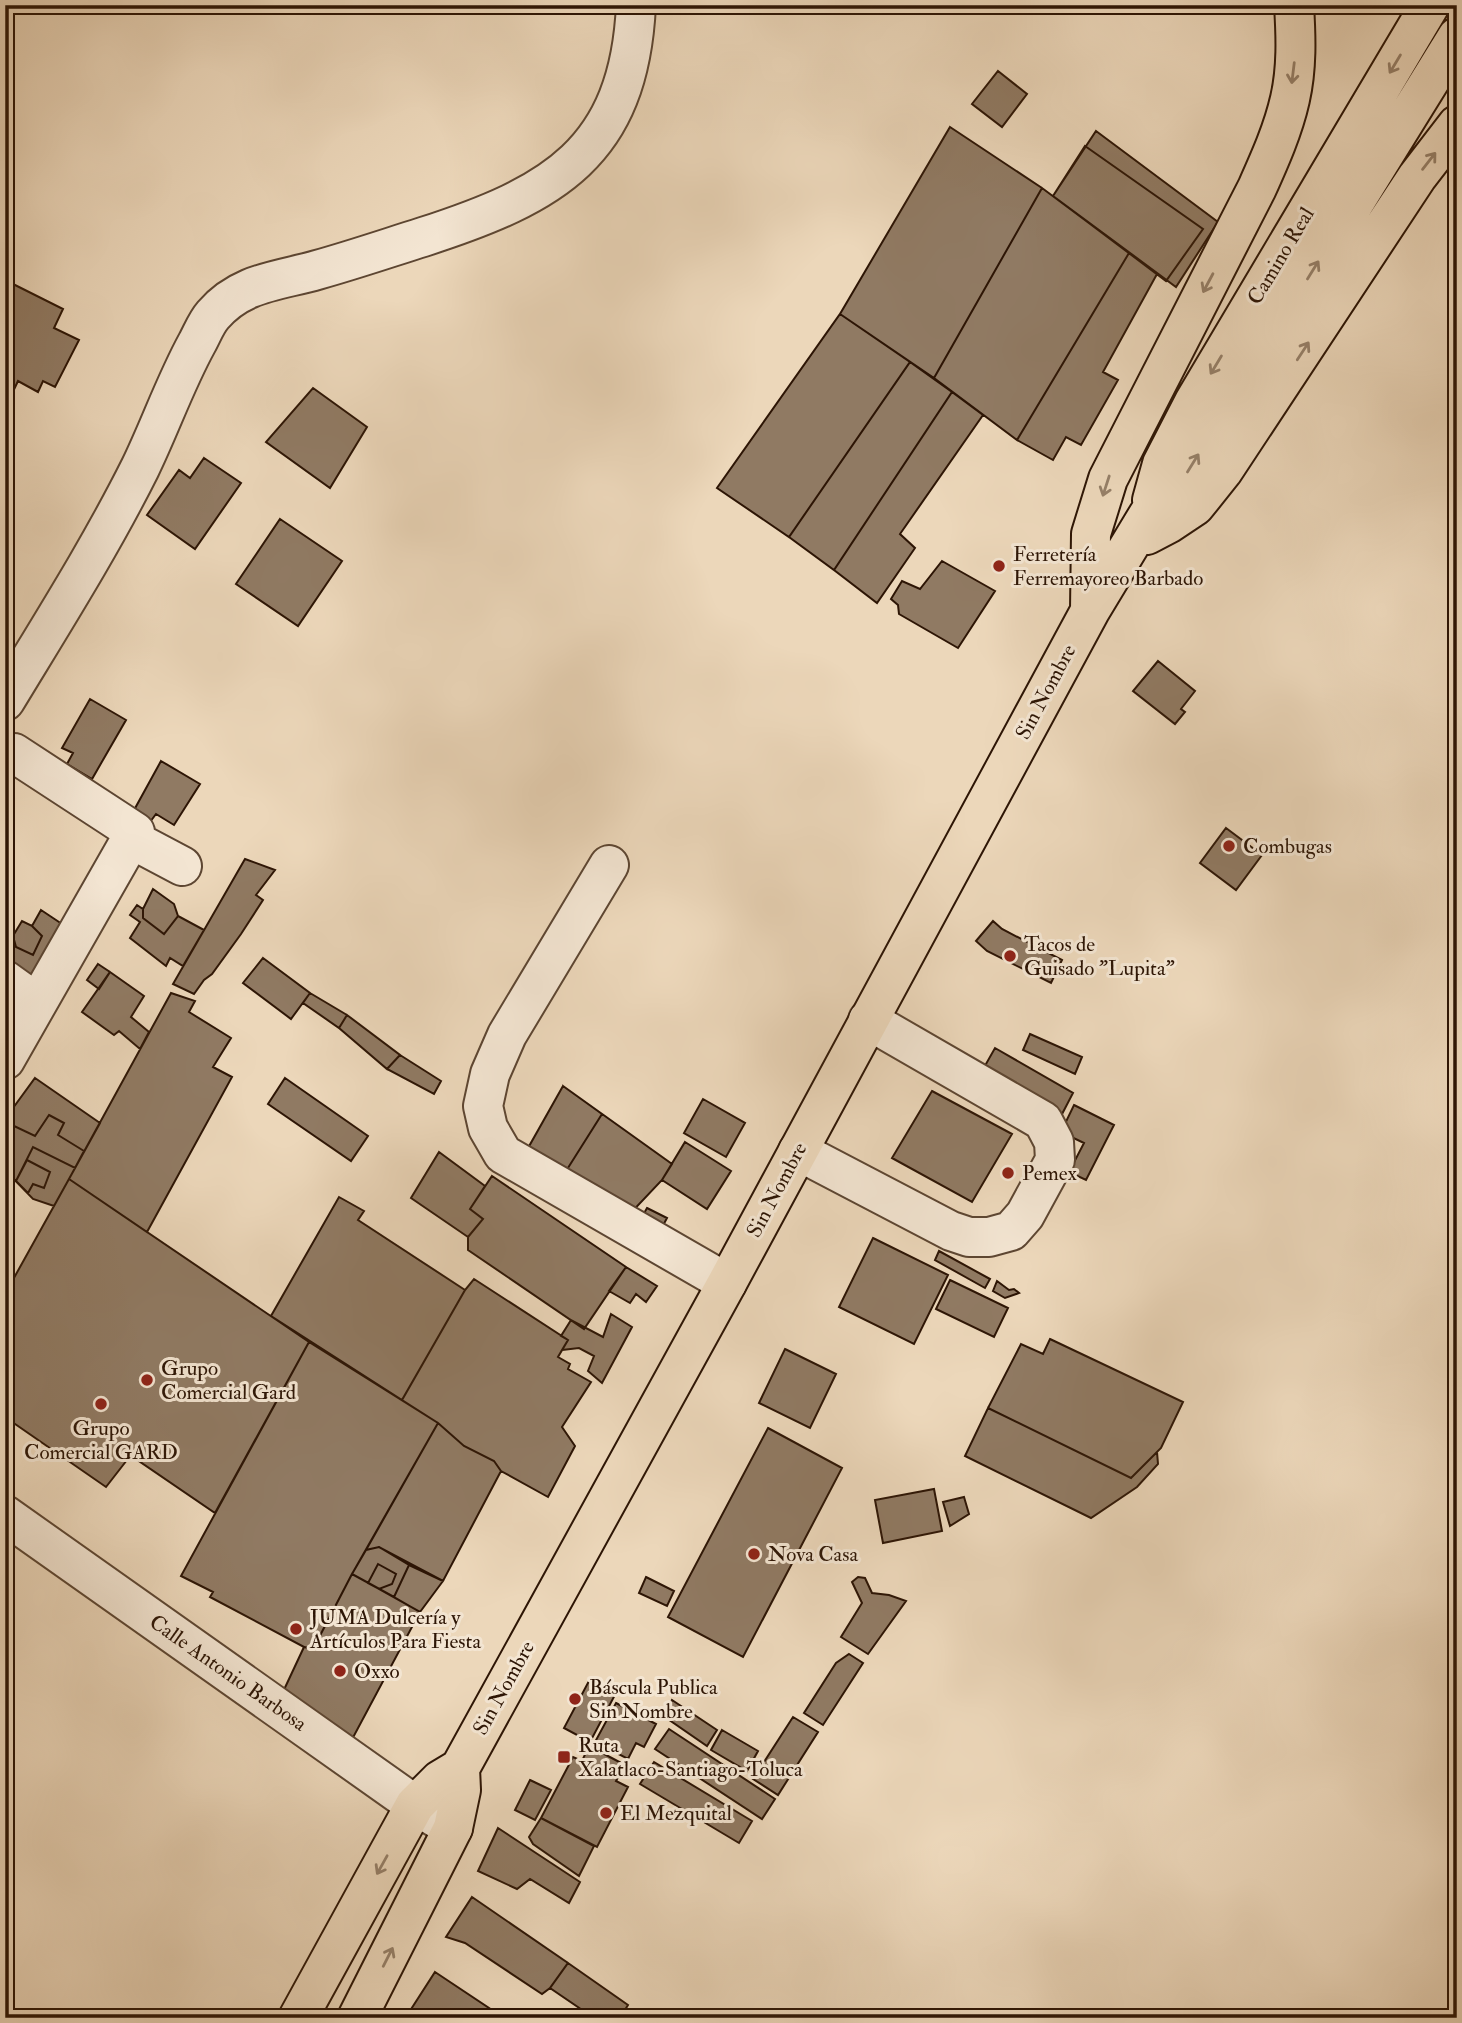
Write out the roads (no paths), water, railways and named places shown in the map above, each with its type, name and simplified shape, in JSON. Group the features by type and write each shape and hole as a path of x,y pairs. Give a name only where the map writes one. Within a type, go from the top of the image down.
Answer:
{"main road":[{"path":"1090,611 1091,534 1108,479 1257,188 1277,141 1290,98 1296,48 1294,5"},
{"name":"Camino Real","path":"1139,529 1162,464 1194,402 1430,5"},
{"path":"1139,529 1187,473 1457,37"},
{"path":"1139,529 1168,524 1195,506 1223,471 1416,177 1457,125"},
{"name":"Sin Nombre","path":"460,1768 727,1283 1090,611 1139,529"},
{"path":"298,2018 415,1805 440,1780 460,1768 461,1790 453,1828 357,2018"}],"street":[{"path":"5,701 85,568 139,469 191,354 212,316 230,300 260,283 315,271 496,211 532,194 571,167 594,141 615,108 626,81 635,30 636,5"},
{"path":"5,1060 135,832 14,753"},
{"path":"131,839 182,866"},
{"path":"609,865 507,1035 490,1074 483,1106 488,1128 503,1154 727,1283"},
{"path":"5,980 37,1003"},
{"path":"798,1151 930,1221 969,1237 989,1237 1012,1231 1025,1215 1048,1174 1055,1160 1054,1142 1043,1121 868,1020"},
{"name":"Calle Antonio Barbosa","path":"5,1515 415,1805 453,1828"}],"place":[{"name":"Ferretería Ferremayoreo Barbado","path":"999,566"},
{"name":"Combugas","path":"1229,846"},
{"name":"Tacos de Guisado \"Lupita\"","path":"1010,956"},
{"name":"Pemex","path":"1008,1173"},
{"name":"Grupo Comercial Gard","path":"147,1380"},
{"name":"Grupo Comercial GARD","path":"101,1404"},
{"name":"Nova Casa","path":"754,1554"},
{"name":"JUMA Dulcería y Artículos Para Fiesta","path":"296,1629"},
{"name":"Oxxo","path":"340,1671"},
{"name":"Báscula Publica Sin Nombre","path":"575,1699"},
{"name":"Ruta Xalatlaco-Santiago-Toluca","path":"564,1757"},
{"name":"El Mezquital","path":"606,1813"}]}
